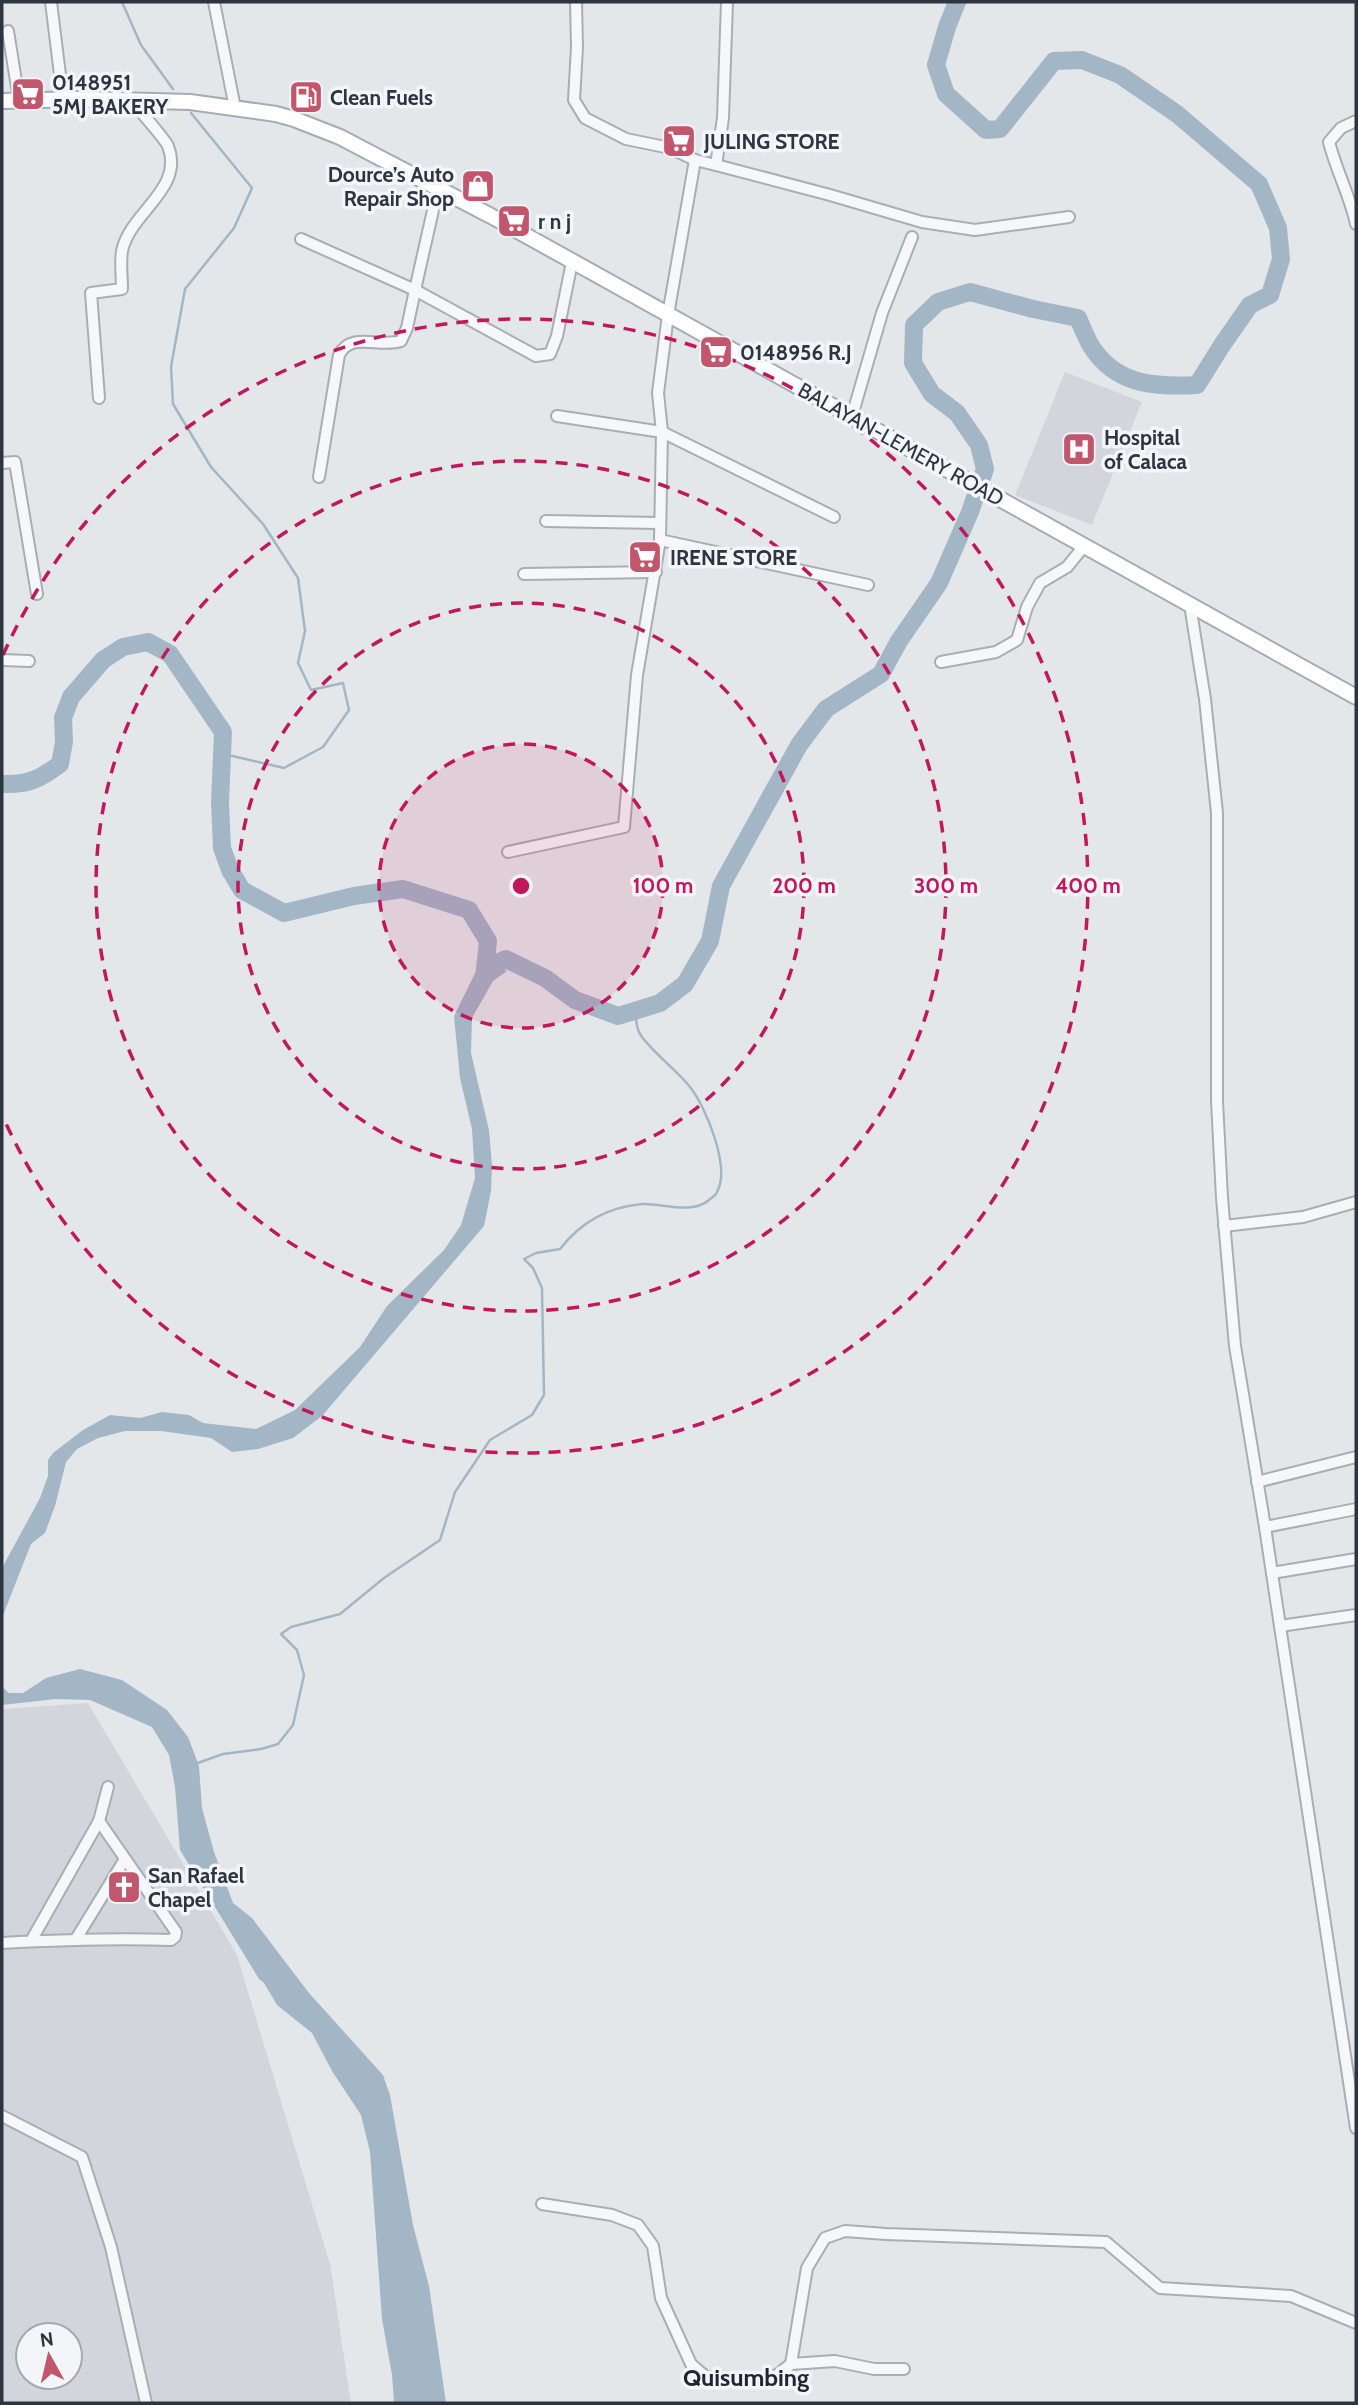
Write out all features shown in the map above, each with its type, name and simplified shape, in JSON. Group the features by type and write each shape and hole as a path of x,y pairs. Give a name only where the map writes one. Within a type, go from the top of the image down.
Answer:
{"main road":[{"name":"BALAYAN-LEMERY ROAD","path":"2,101 63,99 190,102 284,116 317,127 362,147 438,188 1356,697"}],"street":[{"path":"51,2 63,99"},
{"path":"214,2 235,108"},
{"path":"576,2 574,100 585,118 626,139 670,148 695,160 922,222 975,230 1069,217"},
{"path":"716,165 723,118 727,2"},
{"path":"8,31 19,100"},
{"path":"99,398 91,293 122,289 122,250 136,220 161,192 172,170 168,145 131,100"},
{"path":"1356,121 1341,128 1329,142 1356,224"},
{"path":"508,852 624,827 637,676 660,540 662,432 658,393 668,315 695,160"},
{"path":"319,477 339,355 343,346 353,341 390,345 401,341 407,328 438,188"},
{"path":"852,416 882,313 912,237"},
{"path":"301,239 415,290 536,356 550,354 557,336 572,262"},
{"path":"557,416 662,432 834,517"},
{"path":"2,463 15,462 37,594"},
{"path":"546,521 659,523"},
{"path":"660,540 868,585"},
{"path":"941,662 996,652 1017,640 1027,607 1040,583 1068,567 1085,545"},
{"path":"524,574 656,572"},
{"path":"1190,605 1205,699 1217,813 1217,1101 1224,1226 1235,1346 1356,2128"},
{"path":"2,660 29,661"},
{"path":"1224,1226 1303,1217 1356,1202"},
{"path":"1257,1482 1356,1457"},
{"path":"1265,1527 1356,1509"},
{"path":"1272,1573 1356,1559"},
{"path":"1280,1626 1356,1615"},
{"path":"31,1941 99,1821 108,1787"},
{"path":"2,1943 76,1939 172,1940 175,1937 176,1932 99,1821"},
{"path":"76,1939 125,1859"},
{"path":"2,2116 82,2157 111,2247 146,2403"},
{"path":"542,2204 612,2214 638,2225 653,2246 661,2298 691,2364 706,2377 760,2379 778,2375 791,2364 835,2361 874,2368 904,2369"},
{"path":"791,2364 807,2268 825,2238 845,2231 1106,2242 1160,2288 1291,2296 1356,2323"}],"shaded area":[{"name":"Hospital of Calaca","path":"1065,372 1142,402 1092,525 1015,495"},
{"path":"88,1703 237,1955 330,2264 351,2403 2,2403 2,1709"}],"water":[{"path":"482,959 507,971 493,981 472,1018 471,1053 489,1130 492,1165 491,1191 484,1226 322,1416 293,1438 258,1449 232,1452 211,1438 161,1431 125,1431 98,1438 77,1449 66,1462 45,1533 31,1544 2,1618 2,1568 40,1498 48,1476 48,1460 53,1453 83,1430 110,1415 140,1418 162,1412 189,1415 203,1423 256,1429 295,1410 360,1347 387,1306 444,1250 461,1225 475,1178 472,1129 460,1078 454,1016"},
{"path":"80,1669 122,1680 167,1710 188,1737 199,1766 202,1808 214,1852 233,1903 252,1918 309,1993 383,2075 390,2095 413,2225 429,2286 446,2403 394,2403 382,2319 370,2152 361,2115 332,2071 312,2033 277,2005 259,1979 180,1850 175,1787 169,1755 152,1727 90,1700 56,1699 2,1705 2,1687 9,1693 23,1693 46,1678"}],"waterway":[{"path":"122,2 141,45 173,89"},
{"path":"485,969 506,959 545,978 575,1000 618,1016 660,1003 685,984 710,941 721,886 799,745 826,709 881,674 899,641 939,583 970,512 985,469 979,445 957,413 932,394 913,363 914,325 938,302 970,292 1078,318 1093,349 1117,372 1142,382 1183,386 1197,385 1250,305 1270,295 1281,259 1278,228 1259,184 1177,114 1120,75 1082,60 1054,61 1000,129 986,130 946,94 936,65 957,2"},
{"path":"191,113 252,188 234,228 185,289 171,367 173,404 211,467 263,524 298,578 305,631 298,663 311,690 343,683 349,710 323,747 284,768 224,754"},
{"path":"2,784 33,780 60,764 64,742 63,718 71,697 103,660 123,647 148,642 170,654 223,732 220,802 222,848 230,870 242,890 284,913 354,896 403,889 469,910 488,941 484,978"},
{"path":"195,1764 223,1754 278,1744 293,1725 304,1675 297,1650 281,1634 291,1627 340,1614 384,1578 440,1540 455,1492 490,1440 532,1415 544,1395 542,1288 533,1268 524,1259 536,1253 560,1249 586,1224 617,1208 642,1204 694,1207 716,1193 721,1181 719,1154 703,1108 685,1081 642,1038 635,1011"}],"place":[{"name":"0148951 5MJ BAKERY","path":"28,94"},
{"name":"Clean Fuels","path":"306,97"},
{"name":"JULING STORE","path":"679,141"},
{"name":"Dource’s Auto Repair Shop","path":"478,186"},
{"name":"r n j","path":"514,221"},
{"name":"0148956 R.J","path":"716,352"},
{"name":"Hospital of Calaca","path":"1079,449"},
{"name":"IRENE STORE","path":"645,557"},
{"name":"San Rafael Chapel","path":"124,1887"}],"district":[{"name":"Quisumbing","path":"746,2377"}]}
